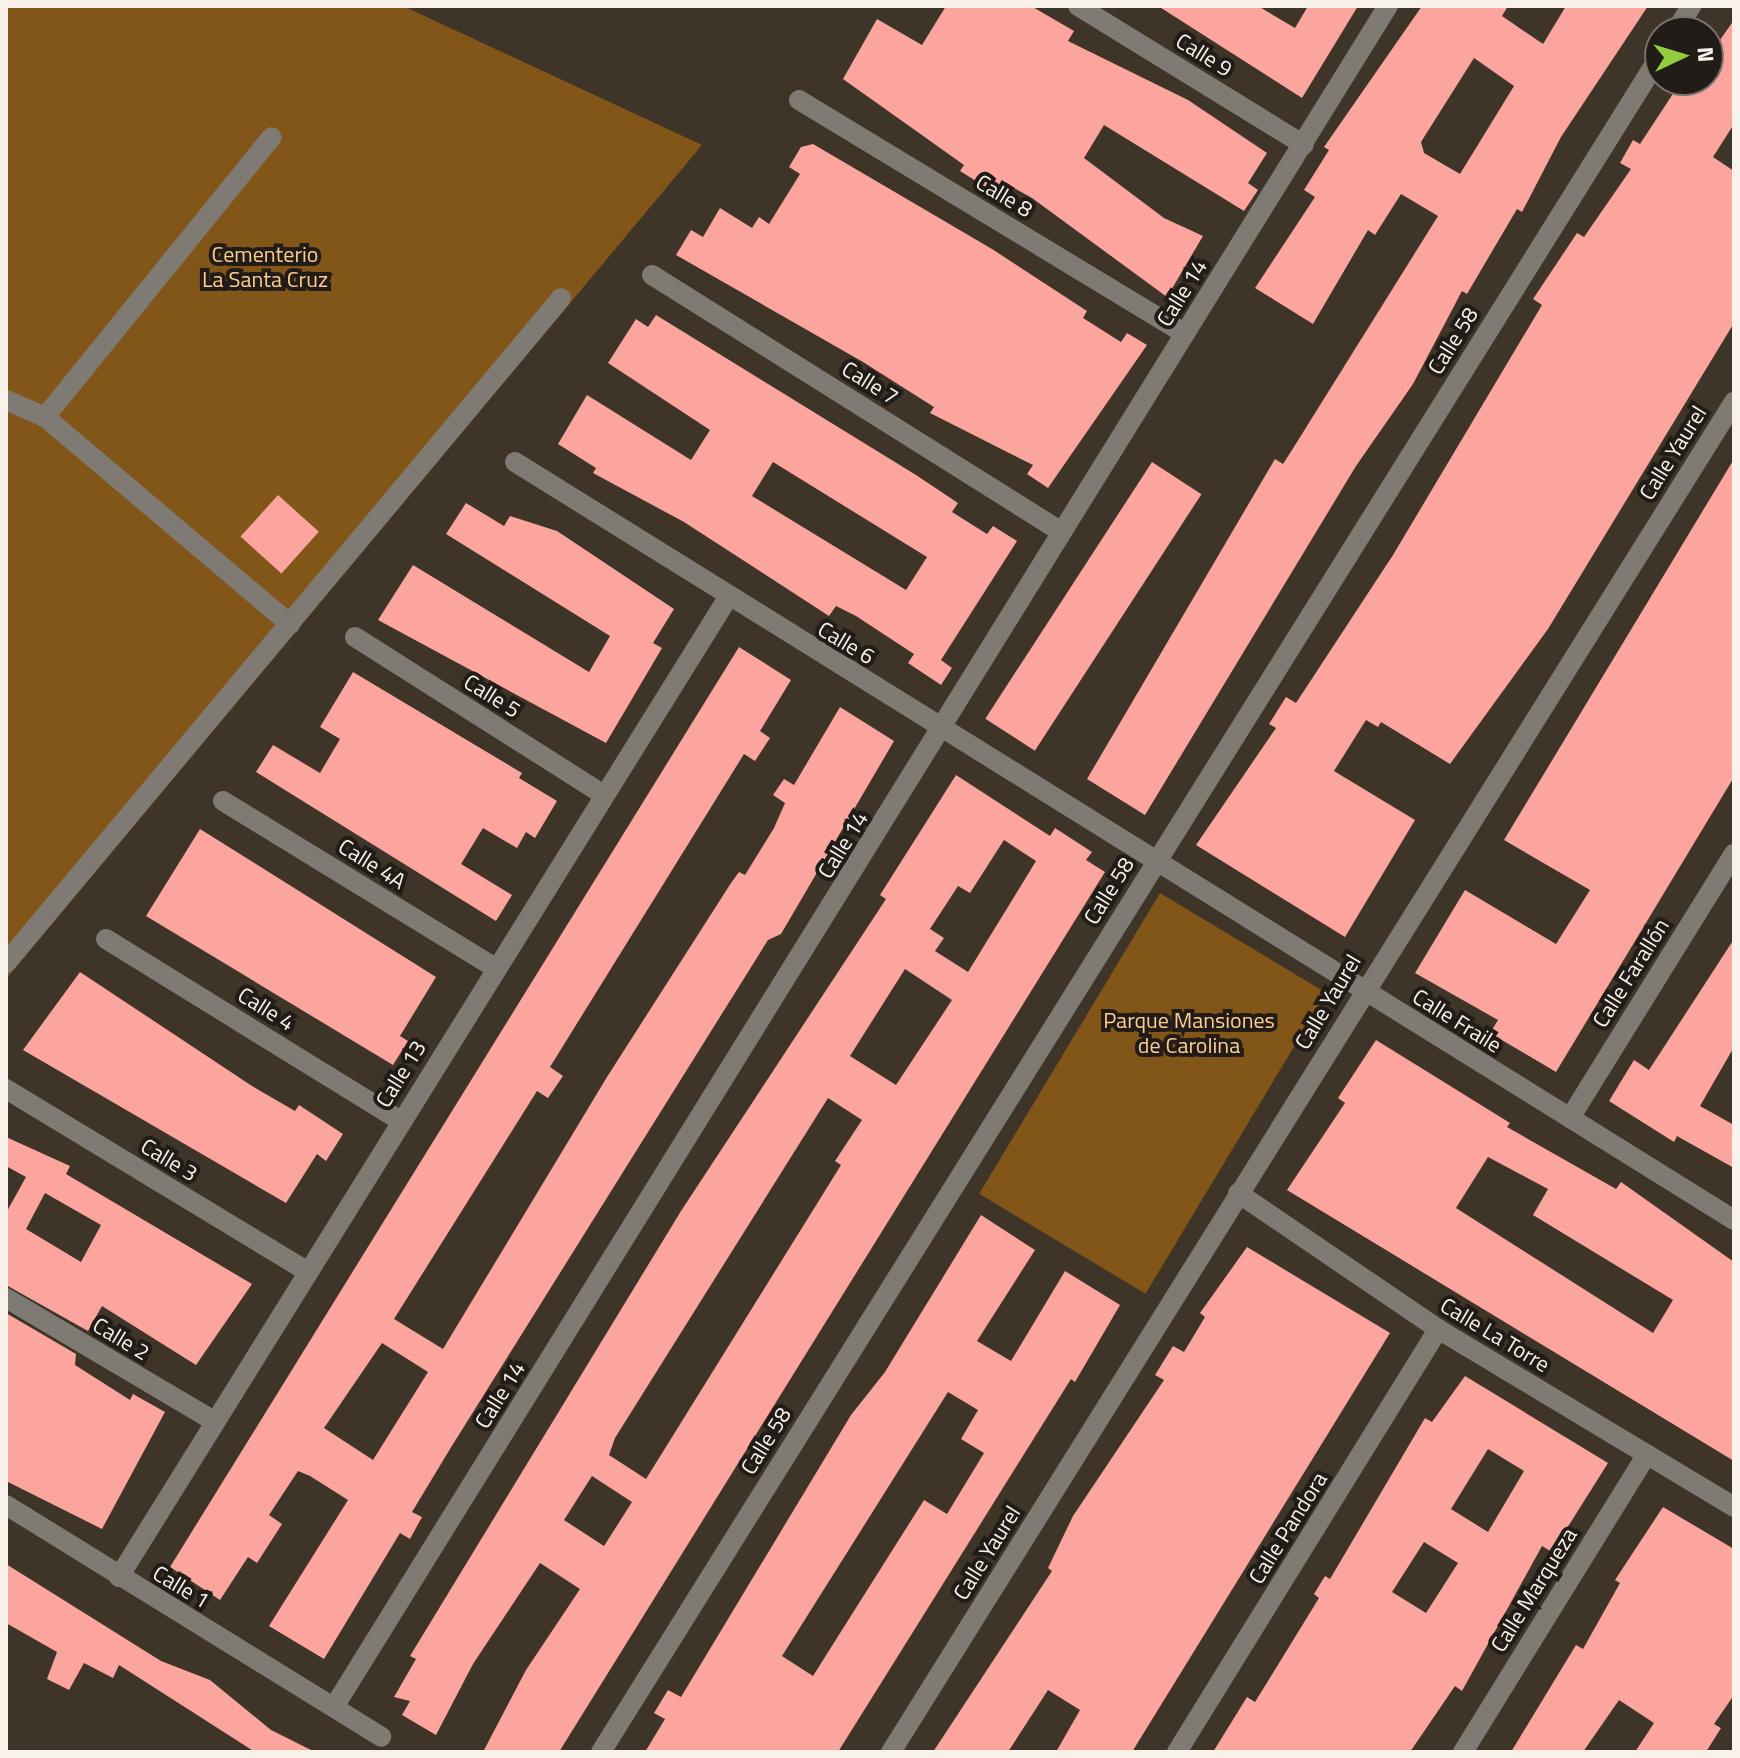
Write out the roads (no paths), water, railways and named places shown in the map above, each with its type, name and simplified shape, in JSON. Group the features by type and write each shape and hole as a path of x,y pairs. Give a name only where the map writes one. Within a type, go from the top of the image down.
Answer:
{"street":[{"name":"Calle 9","path":"1078,6 1304,145"},
{"name":"Calle 14","path":"334,1707 943,731 1061,532 1388,6"},
{"name":"Calle 58","path":"601,1752 1644,82"},
{"name":"Calle 8","path":"799,100 1185,334"},
{"path":"45,417 272,137"},
{"name":"Calle 7","path":"652,275 1061,532"},
{"path":"6,963 561,298"},
{"path":"6,400 45,417 290,624"},
{"name":"Calle Yaurel","path":"891,1752 1363,991 1734,402"},
{"name":"Calle 6","path":"515,462 727,599 1156,861"},
{"name":"Calle 13","path":"119,1577 212,1420 308,1272 727,599"},
{"name":"Calle 5","path":"355,637 604,795"},
{"name":"Calle 4A","path":"223,801 495,968"},
{"name":"Calle Farallón","path":"1570,1118 1734,854"},
{"name":"Calle Fraile","path":"1156,861 1734,1220"},
{"name":"Calle 4","path":"106,939 401,1121"},
{"name":"Calle 3","path":"6,1089 308,1272"},
{"name":"Calle La Torre","path":"1238,1193 1438,1329 1734,1507"},
{"name":"Calle 2","path":"6,1298 212,1420"},
{"name":"Calle Pandora","path":"1177,1752 1438,1329"},
{"name":"Calle Marqueza","path":"1463,1752 1647,1454"},
{"name":"Calle 1","path":"6,1505 381,1737"}],"park label":[{"name":"Cementerio La Santa Cruz","path":"265,266"},
{"name":"Parque Mansiones de Carolina","path":"1189,1032"}]}
